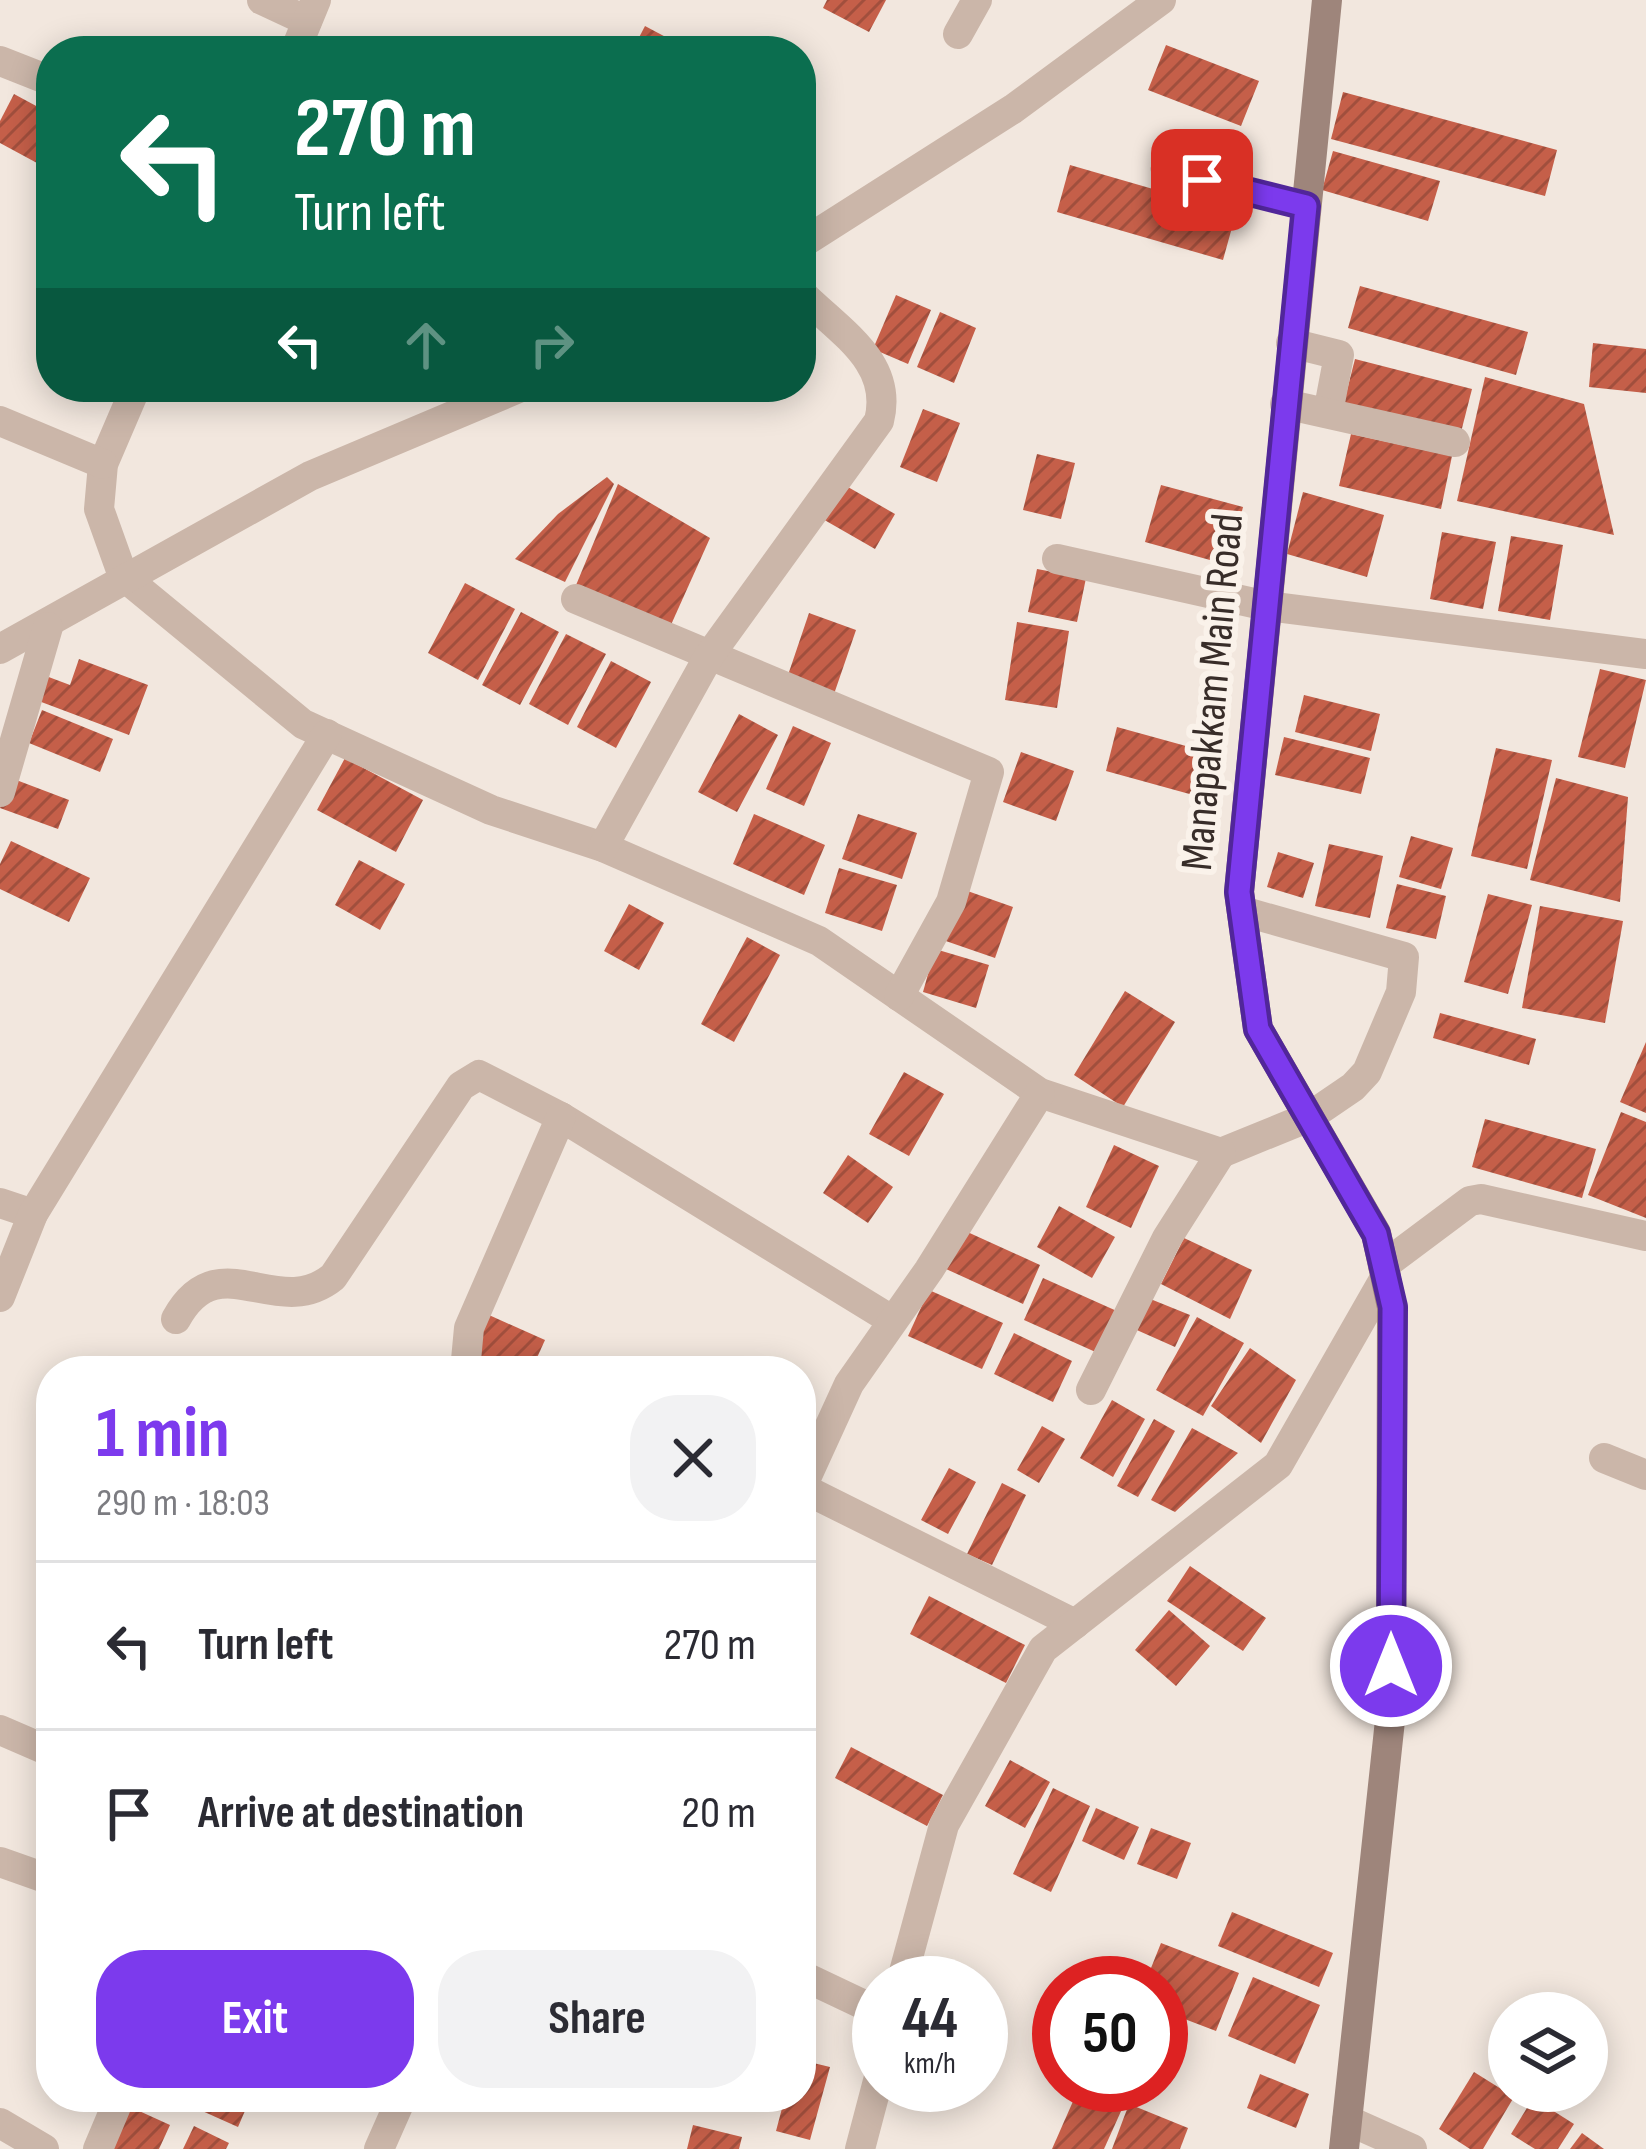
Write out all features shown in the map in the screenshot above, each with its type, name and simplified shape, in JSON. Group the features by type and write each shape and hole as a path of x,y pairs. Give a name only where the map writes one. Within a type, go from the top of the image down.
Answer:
{"main road":[{"name":"Manapakkam Main Road","path":"1327,0 1285,404 1241,911 1258,1029 1376,1234 1393,1307 1390,1711 1345,2134"}],"street":[{"path":"262,0 311,11"},
{"path":"958,34 977,0"},
{"path":"816,235 1013,110 1161,0"},
{"path":"0,61 36,75"},
{"path":"603,847 709,656 879,421 886,396 881,376 816,308"},
{"path":"1292,343 1339,356 1328,413"},
{"path":"130,402 103,464 99,508 123,576 303,724 491,810 603,847 819,941 1040,1093 1220,1153"},
{"path":"0,650 48,627 123,576 310,476 485,402"},
{"path":"1285,404 1455,442"},
{"path":"0,422 103,464"},
{"path":"1057,559 1267,606 1646,654"},
{"path":"576,599 988,772 951,902 899,996"},
{"path":"0,792 48,627"},
{"path":"0,1297 34,1214 327,734"},
{"path":"1091,1390 1167,1238 1220,1153 1340,1100 1367,1072 1407,966 1398,952 1241,911"},
{"path":"176,1319 197,1289 214,1281 302,1296 321,1287 333,1277 461,1086 479,1075 561,1117 890,1319"},
{"path":"816,1456 849,1384 890,1319 929,1270 1040,1093"},
{"path":"466,1356 469,1328 561,1117"},
{"path":"908,1956 944,1825 1043,1648 1279,1466 1384,1271 1470,1201 1481,1199 1646,1236"},
{"path":"0,1203 34,1214"},
{"path":"1604,1458 1646,1475"},
{"path":"816,1496 1075,1624"},
{"path":"0,1730 36,1746"},
{"path":"0,1862 36,1875"},
{"path":"816,1982 852,1999"},
{"path":"98,2149 114,2112"},
{"path":"379,2149 395,2112"},
{"path":"860,2149 870,2112"},
{"path":"0,2123 44,2149"},
{"path":"1345,2134 1412,2149"}],"lane":[{"path":"1158,169 1306,206"}],"building":[{"path":"827,0 886,0 869,32 823,8"},
{"path":"645,26 664,36 640,36"},
{"path":"1166,45 1259,81 1241,126 1148,90"},
{"path":"1343,92 1557,150 1545,196 1331,139"},
{"path":"14,94 36,106 36,162 0,143 0,121"},
{"path":"1333,151 1440,181 1428,221 1322,190"},
{"path":"1070,165 1236,213 1223,260 1057,212"},
{"path":"1360,286 1528,332 1516,375 1348,328"},
{"path":"896,295 931,310 908,364 873,349"},
{"path":"940,312 976,328 954,383 917,367"},
{"path":"1593,343 1646,349 1646,393 1589,387"},
{"path":"1355,359 1472,389 1460,436 1343,406"},
{"path":"1485,377 1584,404 1614,535 1457,501"},
{"path":"923,409 960,423 937,482 900,467"},
{"path":"1351,434 1452,456 1441,509 1339,486"},
{"path":"1037,454 1075,463 1061,519 1023,510"},
{"path":"607,477 614,484 565,582 515,559 558,514"},
{"path":"841,483 895,514 875,549 821,518"},
{"path":"618,484 710,538 670,627 574,590"},
{"path":"1161,485 1243,507 1228,565 1145,542"},
{"path":"1303,492 1384,515 1367,577 1287,554"},
{"path":"1442,532 1496,542 1483,609 1430,599"},
{"path":"1511,536 1563,545 1550,620 1498,611"},
{"path":"1037,569 1086,578 1077,622 1028,612"},
{"path":"465,583 515,609 478,680 428,653"},
{"path":"521,612 559,632 520,705 482,685"},
{"path":"809,613 856,630 834,694 787,678"},
{"path":"1017,622 1069,631 1057,708 1005,700"},
{"path":"566,634 606,654 568,725 529,704"},
{"path":"79,659 148,685 129,735 36,700 46,676 70,685"},
{"path":"611,661 651,682 616,748 577,727"},
{"path":"1600,669 1646,680 1625,768 1578,757"},
{"path":"1304,695 1380,714 1371,751 1295,732"},
{"path":"42,710 113,739 100,772 29,743"},
{"path":"739,714 778,735 737,812 698,792"},
{"path":"793,726 831,743 804,806 766,789"},
{"path":"1117,727 1215,754 1204,798 1106,771"},
{"path":"1284,737 1370,758 1361,794 1275,775"},
{"path":"1496,748 1552,760 1527,869 1471,856"},
{"path":"1021,752 1074,771 1056,821 1003,802"},
{"path":"345,758 423,800 396,852 317,810"},
{"path":"11,778 69,800 58,829 0,808"},
{"path":"1556,778 1628,797 1620,902 1530,880"},
{"path":"754,814 825,845 804,895 733,864"},
{"path":"858,814 917,833 902,879 842,859"},
{"path":"1411,836 1453,848 1441,889 1399,877"},
{"path":"11,841 90,878 69,922 0,889 0,864"},
{"path":"1329,844 1383,856 1370,918 1315,906"},
{"path":"1278,852 1314,863 1303,898 1267,887"},
{"path":"359,860 405,884 380,930 335,905"},
{"path":"839,868 897,885 882,931 825,913"},
{"path":"1397,884 1446,896 1436,939 1386,928"},
{"path":"959,888 1013,907 995,958 940,939"},
{"path":"1488,894 1532,905 1508,994 1464,982"},
{"path":"629,904 664,923 639,970 604,951"},
{"path":"1540,906 1623,921 1605,1023 1522,1008"},
{"path":"747,937 780,955 734,1042 701,1024"},
{"path":"935,949 989,965 976,1008 923,992"},
{"path":"1125,991 1175,1022 1123,1107 1074,1075"},
{"path":"1440,1013 1536,1039 1529,1065 1433,1038"},
{"path":"1646,1042 1646,1113 1620,1102"},
{"path":"904,1072 944,1094 909,1156 869,1134"},
{"path":"1621,1112 1646,1122 1646,1218 1588,1195"},
{"path":"1485,1119 1596,1149 1582,1198 1472,1167"},
{"path":"1114,1145 1159,1166 1131,1228 1086,1207"},
{"path":"848,1155 893,1187 868,1223 823,1193"},
{"path":"1059,1206 1115,1237 1092,1278 1037,1247"},
{"path":"963,1230 1040,1265 1023,1304 946,1269"},
{"path":"1184,1238 1252,1270 1230,1319 1161,1284"},
{"path":"1043,1278 1119,1312 1100,1354 1024,1320"},
{"path":"929,1290 1003,1323 982,1369 908,1336"},
{"path":"1143,1296 1190,1315 1175,1347 1130,1327"},
{"path":"489,1315 545,1340 538,1356 472,1352"},
{"path":"1197,1317 1244,1343 1203,1416 1156,1390"},
{"path":"1014,1333 1072,1361 1053,1402 994,1374"},
{"path":"1250,1348 1296,1380 1261,1443 1211,1406"},
{"path":"1112,1400 1145,1419 1113,1477 1080,1458"},
{"path":"1154,1419 1175,1431 1138,1497 1117,1486"},
{"path":"1042,1426 1065,1439 1039,1483 1017,1470"},
{"path":"1192,1428 1238,1453 1175,1512 1151,1500"},
{"path":"949,1468 976,1482 948,1534 921,1520"},
{"path":"1002,1483 1026,1495 992,1565 967,1554"},
{"path":"1190,1566 1266,1618 1243,1651 1167,1601"},
{"path":"929,1596 1025,1645 1006,1683 910,1634"},
{"path":"1169,1610 1210,1646 1176,1686 1135,1650"},
{"path":"851,1747 943,1795 927,1826 835,1778"},
{"path":"1010,1760 1050,1782 1025,1828 985,1806"},
{"path":"1053,1788 1090,1806 1051,1892 1013,1874"},
{"path":"1096,1808 1139,1827 1124,1860 1082,1841"},
{"path":"1151,1828 1191,1843 1177,1879 1137,1864"},
{"path":"1232,1912 1333,1953 1319,1987 1218,1946"},
{"path":"1161,1943 1239,1973 1216,2031 1188,2020 1188,1956 1156,1956"},
{"path":"1253,1977 1320,2005 1295,2064 1228,2036"},
{"path":"816,2064 830,2067 810,2140 776,2131 781,2112 816,2112"},
{"path":"1474,2072 1488,2081 1488,2112 1505,2112 1483,2149 1470,2149 1439,2129"},
{"path":"1260,2074 1309,2094 1296,2128 1247,2108"},
{"path":"123,2112 141,2112 170,2125 159,2149 106,2149"},
{"path":"204,2112 244,2112 238,2127"},
{"path":"1068,2112 1121,2112 1104,2149 1052,2149"},
{"path":"1126,2112 1149,2112 1188,2128 1180,2149 1112,2149"},
{"path":"1524,2112 1555,2112 1574,2124 1558,2149 1535,2149 1511,2134"},
{"path":"693,2125 742,2137 739,2149 687,2149"},
{"path":"194,2126 229,2143 226,2149 183,2149"},
{"path":"1582,2133 1604,2149 1570,2149"}],"route":[{"path":"1202,180 1306,206 1239,892 1258,1029 1376,1234 1393,1307 1391,1666"}]}
